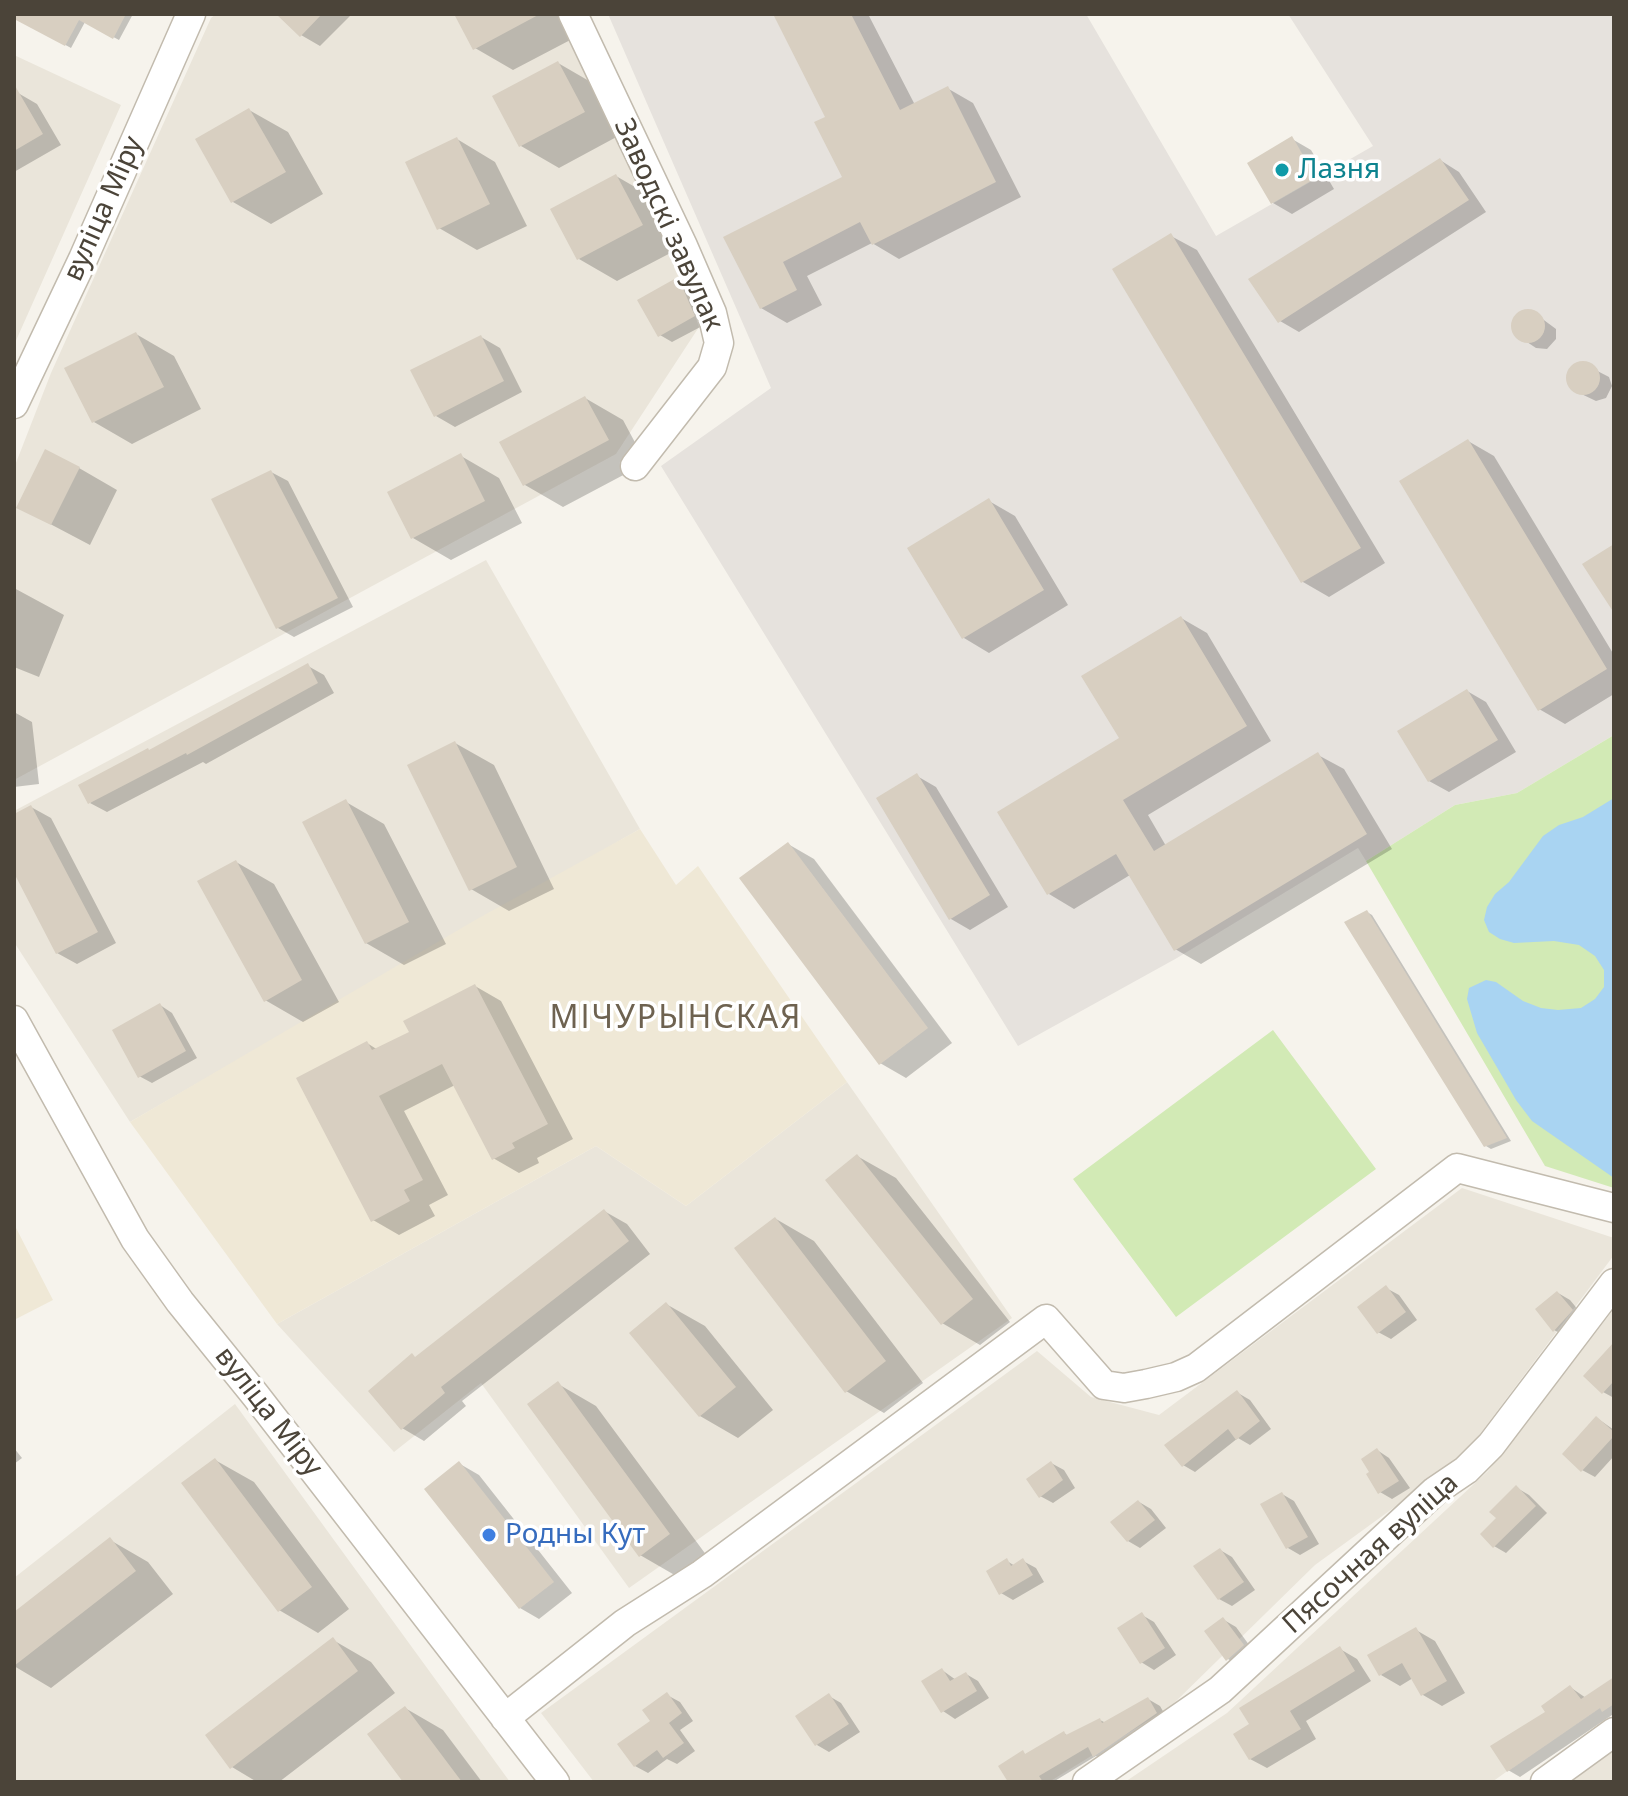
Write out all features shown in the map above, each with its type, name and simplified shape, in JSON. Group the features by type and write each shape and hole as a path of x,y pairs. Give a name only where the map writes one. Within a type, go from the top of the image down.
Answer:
{"street":[{"name":"вуліца Міру","path":"14,404 83,259 191,14"},
{"name":"Заводскі завулак","path":"573,14 683,246 712,313 719,343 712,367 635,466"},
{"name":"вуліца Міру","path":"14,1020 135,1239 555,1782"},
{"path":"505,1718 625,1623 702,1574 1046,1319 1104,1385 1124,1388 1146,1384 1176,1377 1196,1368 1457,1168 1614,1208"},
{"name":"Пясочная вуліца","path":"1087,1782 1220,1690 1435,1491 1466,1470 1491,1445 1614,1283"},
{"path":"1545,1782 1614,1732"}],"shaded area":[{"path":"216,14 565,14 663,218 699,327 616,454 14,780 14,468 51,373 211,18"},
{"path":"608,14 1086,14 1216,236 1373,146 1288,14 1614,14 1614,735 1517,793 1455,805 1366,861 1358,848 1177,958 1018,1046 661,466 771,388"},
{"path":"14,55 121,105 14,345"},
{"path":"486,560 640,829 130,1122 14,942 14,811"},
{"path":"640,829 676,885 698,866 847,1082 686,1206 596,1146 277,1324 130,1122 477,919"},
{"path":"847,1082 1012,1318 629,1588 481,1383 394,1452 277,1324 596,1146 686,1206"},
{"path":"1462,1188 1614,1238 1614,1255 1462,1458 1315,1565 1169,1708 1049,1782 594,1782 541,1713 1037,1351 1091,1397 1159,1415"},
{"path":"14,1224 53,1300 14,1320"},
{"path":"1614,1309 1614,1695 1492,1782 1125,1782 1227,1713 1488,1471"},
{"path":"235,1404 510,1782 14,1782 14,1578"},
{"path":"1614,1745 1614,1782 1561,1782"}],"green space":[{"path":"1614,735 1614,1188 1545,1166 1366,861 1455,805 1517,793"},
{"path":"1273,1030 1376,1169 1176,1317 1073,1179"}],"water":[{"path":"1614,798 1614,1178 1532,1121 1516,1100 1477,1033 1467,999 1469,988 1486,980 1496,982 1523,1001 1541,1008 1581,1008 1595,999 1604,987 1604,970 1595,956 1579,945 1554,941 1514,943 1489,932 1484,920 1495,894 1509,882 1543,836"}],"building":[{"path":"14,14 126,14 113,39 79,20 65,46 14,19"},
{"path":"276,14 322,14 300,37"},
{"path":"454,14 540,14 473,50"},
{"path":"773,14 851,14 900,110 948,86 996,182 872,245 860,222 783,262 797,290 760,309 723,237 842,177 814,122 825,117"},
{"path":"558,61 585,112 519,147 492,96"},
{"path":"14,84 43,134 14,151"},
{"path":"249,108 286,172 231,203 195,139"},
{"name":"Лазня","path":"1292,136 1316,178 1271,204 1247,163"},
{"path":"457,137 490,204 437,230 405,162"},
{"path":"1440,158 1469,200 1278,323 1248,279"},
{"path":"616,174 643,225 577,260 550,209"},
{"path":"1171,233 1361,548 1301,583 1112,269"},
{"path":"678,277 695,316 658,337 637,300"},
{"path":"1528,309 1540,314 1545,326 1540,338 1528,343 1516,338 1511,326 1516,314"},
{"path":"136,332 164,387 92,423 64,368"},
{"path":"481,335 504,381 434,417 410,370"},
{"path":"1583,361 1595,366 1600,378 1595,390 1583,395 1571,390 1566,378 1571,366"},
{"path":"585,396 609,440 523,486 499,442"},
{"path":"1468,439 1607,669 1538,711 1399,481"},
{"path":"45,449 80,467 51,525 16,508"},
{"path":"461,453 485,501 411,539 387,492"},
{"path":"271,470 338,598 276,629 211,499"},
{"path":"989,498 1044,590 962,639 907,548"},
{"path":"1614,544 1614,613 1582,564"},
{"path":"1181,616 1247,726 1123,800 1154,851 1318,752 1367,834 1174,951 1116,854 1047,895 997,812 1119,738 1081,676"},
{"path":"308,663 318,683 187,755 88,804 78,785"},
{"path":"1467,689 1498,740 1428,782 1397,731"},
{"path":"455,741 517,867 469,891 407,765"},
{"path":"917,773 990,895 949,920 876,798"},
{"path":"346,799 409,922 365,944 302,822"},
{"path":"31,805 98,932 56,954 14,873 14,814"},
{"path":"788,842 928,1028 879,1065 739,878"},
{"path":"236,860 302,980 264,1002 197,881"},
{"path":"1367,910 1507,1138 1484,1147 1344,922"},
{"path":"475,984 548,1124 512,1143 515,1148 492,1160 442,1064 379,1096 423,1180 404,1190 410,1201 371,1222 296,1078 367,1041 372,1050 409,1032 403,1021"},
{"path":"160,1003 186,1051 138,1078 112,1030"},
{"path":"857,1154 973,1299 941,1325 825,1180"},
{"path":"604,1209 629,1241 441,1387 445,1393 401,1430 368,1391 412,1353 415,1357"},
{"path":"775,1217 886,1361 845,1393 734,1248"},
{"path":"1386,1285 1406,1312 1377,1334 1357,1307"},
{"path":"1557,1291 1573,1310 1553,1332 1535,1309"},
{"path":"666,1302 736,1387 699,1417 629,1333"},
{"path":"1614,1342 1614,1381 1602,1394 1583,1376"},
{"path":"558,1381 670,1534 639,1557 527,1404"},
{"path":"1237,1390 1260,1421 1236,1440 1228,1429 1182,1467 1164,1445"},
{"path":"1596,1416 1614,1432 1614,1436 1581,1472 1562,1454"},
{"path":"1377,1448 1399,1481 1378,1494 1361,1459"},
{"path":"215,1458 312,1587 278,1612 181,1483"},
{"name":"Родны Кут","path":"459,1461 554,1582 519,1609 424,1489"},
{"path":"1051,1461 1063,1480 1039,1498 1026,1479"},
{"path":"1516,1485 1536,1506 1493,1548 1480,1534 1496,1518 1489,1512"},
{"path":"1282,1492 1308,1537 1286,1549 1260,1504"},
{"path":"1138,1500 1155,1520 1127,1542 1110,1522"},
{"path":"110,1537 136,1571 14,1666 14,1612"},
{"path":"1220,1548 1244,1582 1218,1600 1193,1566"},
{"path":"1007,1558 1011,1566 1023,1558 1033,1575 999,1595 986,1571"},
{"path":"1142,1612 1165,1648 1140,1664 1117,1628"},
{"path":"1223,1617 1244,1645 1226,1661 1204,1631"},
{"path":"1416,1627 1447,1681 1421,1696 1402,1663 1379,1676 1367,1655"},
{"path":"333,1637 358,1671 230,1769 205,1735"},
{"path":"1340,1646 1355,1671 1290,1711 1301,1729 1249,1760 1233,1734 1249,1724 1239,1708"},
{"path":"942,1668 950,1681 966,1672 977,1691 941,1713 921,1681"},
{"path":"1614,1677 1614,1704 1602,1712 1600,1708 1507,1772 1490,1746 1545,1712 1541,1706 1570,1685 1581,1699"},
{"path":"667,1692 682,1713 669,1723 684,1743 663,1758 657,1750 634,1767 617,1744 650,1721 642,1710"},
{"path":"829,1693 849,1724 815,1746 795,1716"},
{"path":"1148,1697 1157,1713 1093,1757 1088,1747 1039,1776 1043,1782 1008,1782 998,1766 1023,1750 1025,1754 1064,1731 1066,1735 1100,1718 1102,1723"},
{"path":"405,1706 462,1782 403,1782 367,1734"}],"place":[{"name":"Лазня","path":"1282,170"},
{"name":"Родны Кут","path":"489,1535"}],"district":[{"name":"МІЧУРЫНСКАЯ","path":"676,1019"}]}
